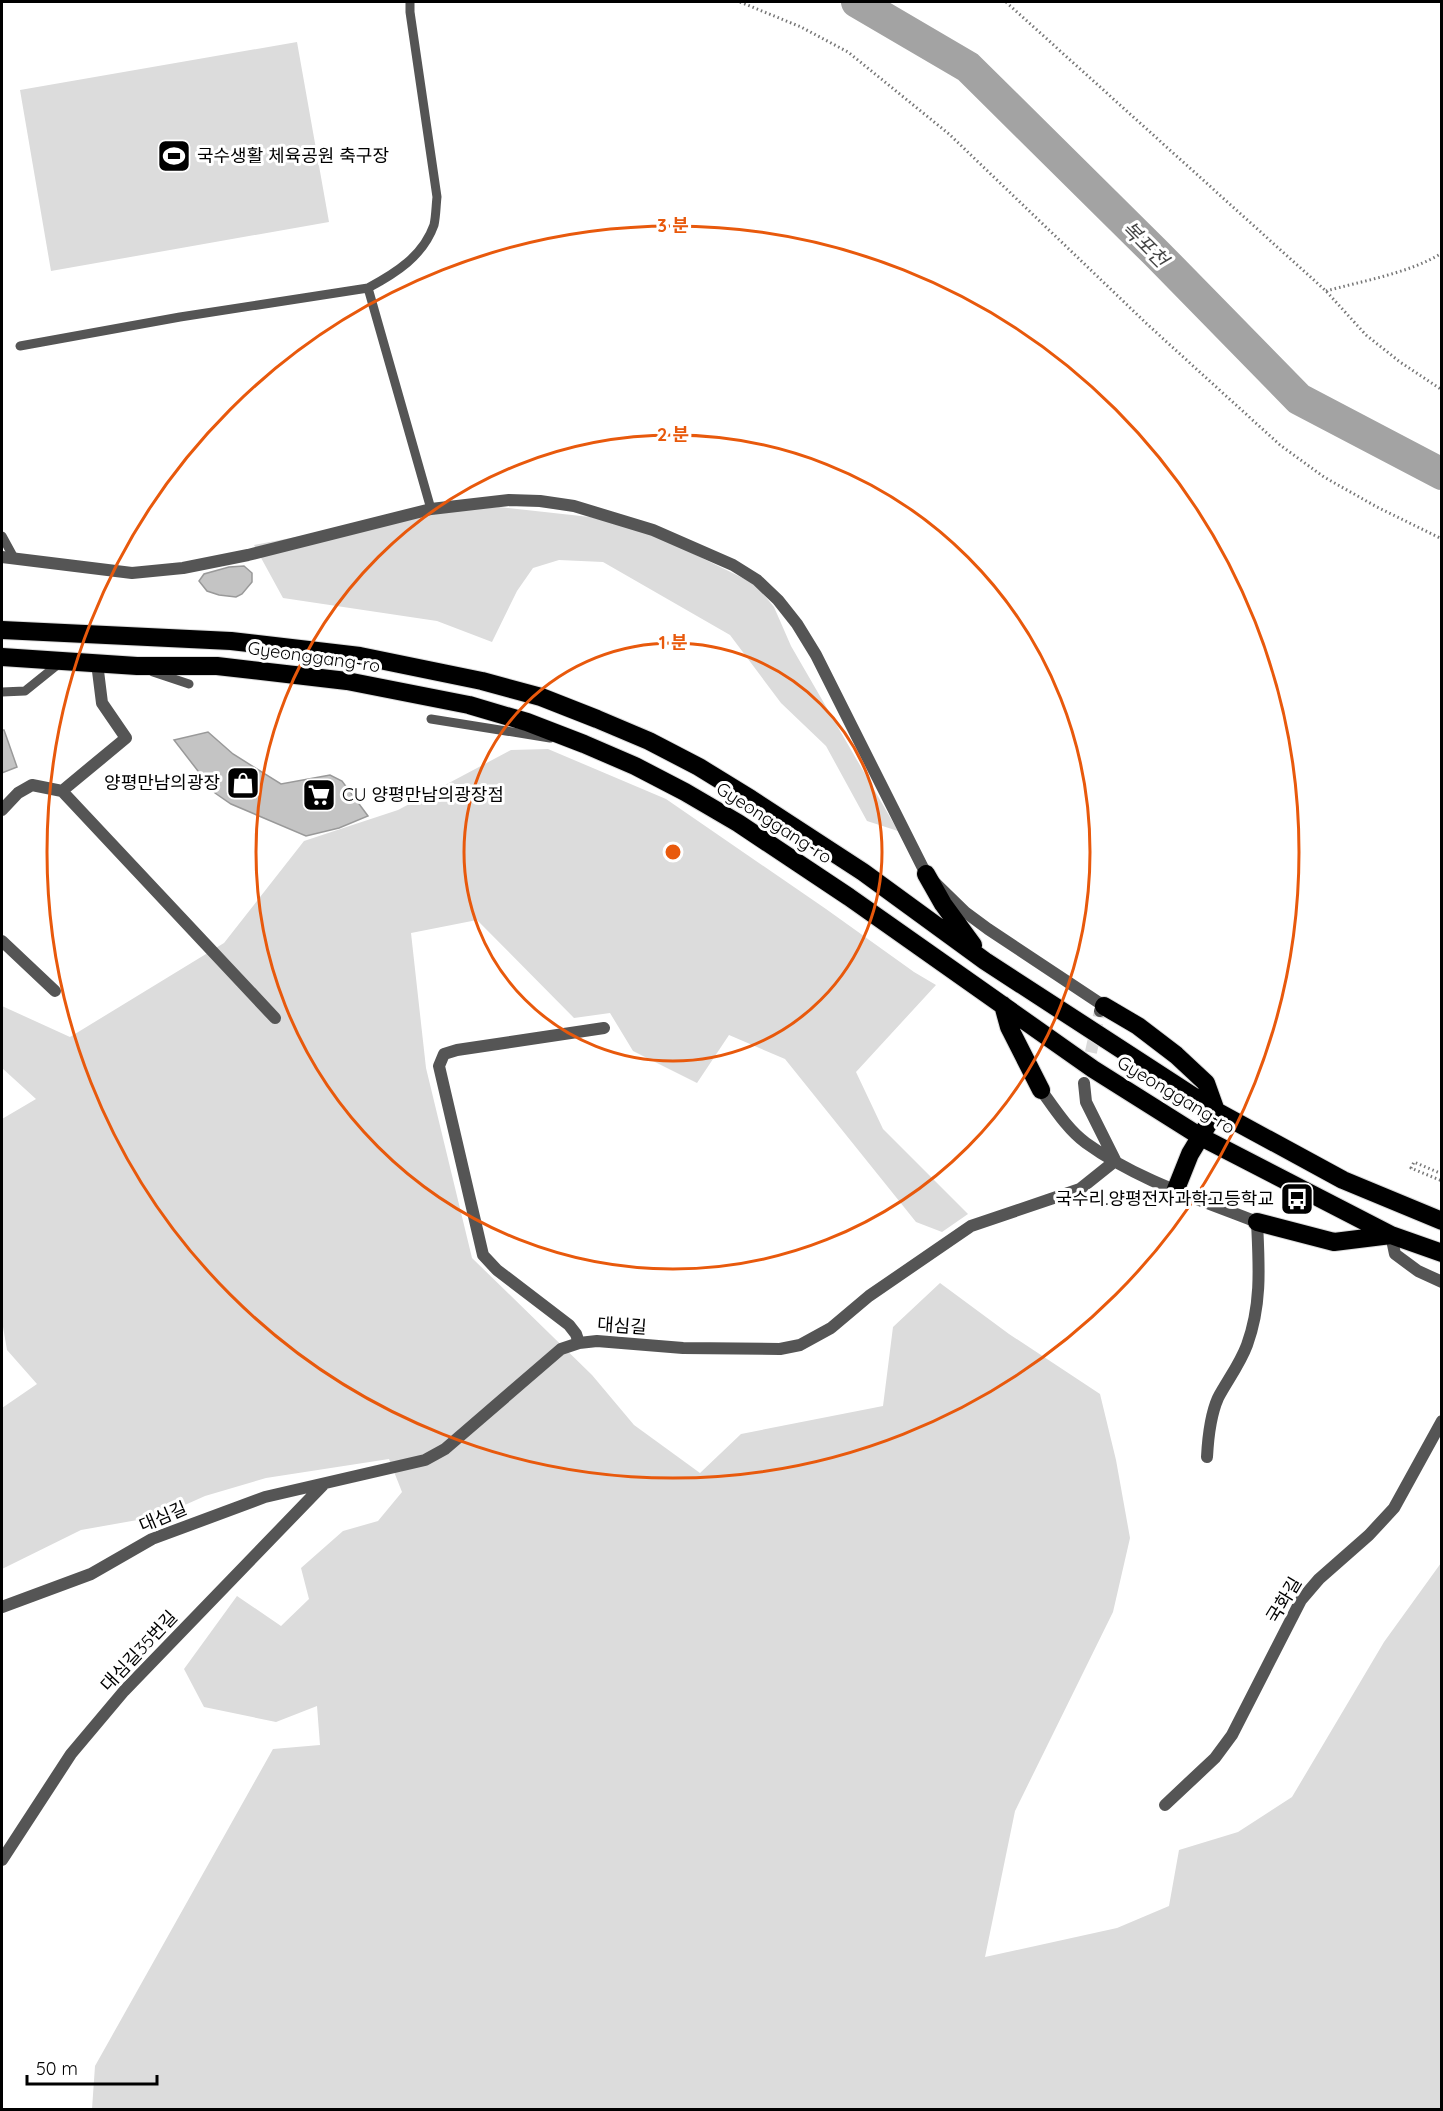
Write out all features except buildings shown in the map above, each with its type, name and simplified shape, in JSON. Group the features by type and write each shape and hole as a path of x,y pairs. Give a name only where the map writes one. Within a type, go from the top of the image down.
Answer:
{"highway":[{"name":"Gyeonggang-ro","path":"2,630 165,637 296,648 425,668 541,697 649,741 760,804 862,872 985,961 1215,1111 1343,1180 1442,1221"},
{"name":"Gyeonggang-ro","path":"2,657 137,666 217,666 347,681 469,705 527,722 584,744 635,766 686,792 738,823 849,897 1093,1069 1201,1137 1391,1235 1442,1253"},
{"path":"926,874 943,904 985,961"},
{"path":"1003,1005 1009,1027 1041,1090"},
{"path":"1102,1008 1138,1026 1176,1055 1206,1083 1215,1111 1190,1154 1176,1189"},
{"path":"1257,1222 1334,1242 1391,1235"}],"street":[{"path":"8,557 132,573 183,568 248,555 431,508 509,500 540,501 574,506 673,538 733,565 757,580 798,624 816,655 926,874 965,912 1102,1008"},
{"path":"62,791 126,738 102,703 97,663"},
{"path":"2,810 18,793 32,784 62,791 275,1018"},
{"path":"2,941 55,990"},
{"path":"579,1343 576,1334 568,1326 497,1270 483,1255 439,1066 444,1054 457,1050 604,1028"},
{"path":"1084,1083 1086,1102 1115,1161"},
{"path":"1041,1090 1058,1115 1084,1142 1115,1161 1143,1178 1257,1222 1260,1288 1255,1317 1247,1346 1217,1401 1207,1457"},
{"name":"대심길","path":"2,1607 91,1574 162,1535 265,1497 425,1460 445,1449 561,1349 579,1343 597,1341 654,1346 780,1349 800,1345 831,1328 869,1296 971,1226 1080,1189 1115,1161"},
{"path":"1391,1235 1395,1254 1418,1271 1442,1282"},
{"name":"국화길","path":"1165,1804 1215,1758 1232,1735 1301,1600 1319,1579 1369,1535 1394,1508 1442,1421"},
{"name":"대심길35번길","path":"2,1860 71,1754 124,1691 324,1485"}],"lane":[{"path":"20,346 180,317 369,288 397,273 421,250 434,224 437,197 410,2"},
{"path":"369,288 431,508"},
{"path":"2,536 8,557"},
{"path":"2,692 26,691 63,660"},
{"path":"137,666 189,684"},
{"path":"431,719 584,744"}],"path":[{"path":"740,2 801,27 856,58 949,134 1147,324 1280,445 1324,477 1377,507 1442,539"},
{"path":"1006,2 1326,291 1366,335 1400,362 1442,390"},
{"path":"1326,291 1431,260 1442,253"},
{"path":"1442,1174 1414,1162 1411,1168 1442,1181"}],"shaded area":[{"name":"국수생활 체육공원 축구장","path":"297,42 329,222 51,271 20,90"},
{"path":"499,507 590,517 649,532 755,584 774,607 791,646 898,831 867,821 826,746 781,703 730,635 603,562 559,560 533,568 517,591 492,642 437,621 283,598 254,545 410,515"},
{"path":"548,749 666,799 936,985 856,1072 883,1129 968,1214 942,1232 916,1222 785,1059 729,1035 697,1083 633,1051 610,1013 574,1018 477,920 411,933 426,1068 472,1258 592,1375 634,1425 700,1473 741,1434 883,1406 893,1327 940,1283 1009,1334 1100,1394 1116,1460 1130,1538 1113,1612 1015,1811 985,1957 1117,1928 1169,1906 1179,1850 1238,1832 1292,1797 1384,1642 1441,1563 1441,2109 92,2109 95,2066 273,1749 320,1745 317,1706 276,1722 204,1707 184,1669 237,1596 281,1626 309,1599 301,1568 343,1531 378,1521 402,1492 389,1459 266,1478 205,1496 160,1516 81,1530 2,1569 2,1408 37,1384 7,1350 2,1321 2,1119 36,1099 2,1068 2,1006 70,1037 224,943 304,841 398,810 511,750"}],"waterway":[{"name":"복포천","path":"857,2 968,67 1156,253 1299,399 1442,474"}],"tunnel":[{"path":"1087,1070 1100,1011"}],"place":[{"name":"국수생활 체육공원 축구장","path":"174,156"},
{"name":"양평만남의광장","path":"243,783"},
{"name":"CU 양평만남의광장점","path":"319,795"},
{"name":"국수리.양평전자과학고등학교","path":"1297,1199"}]}
